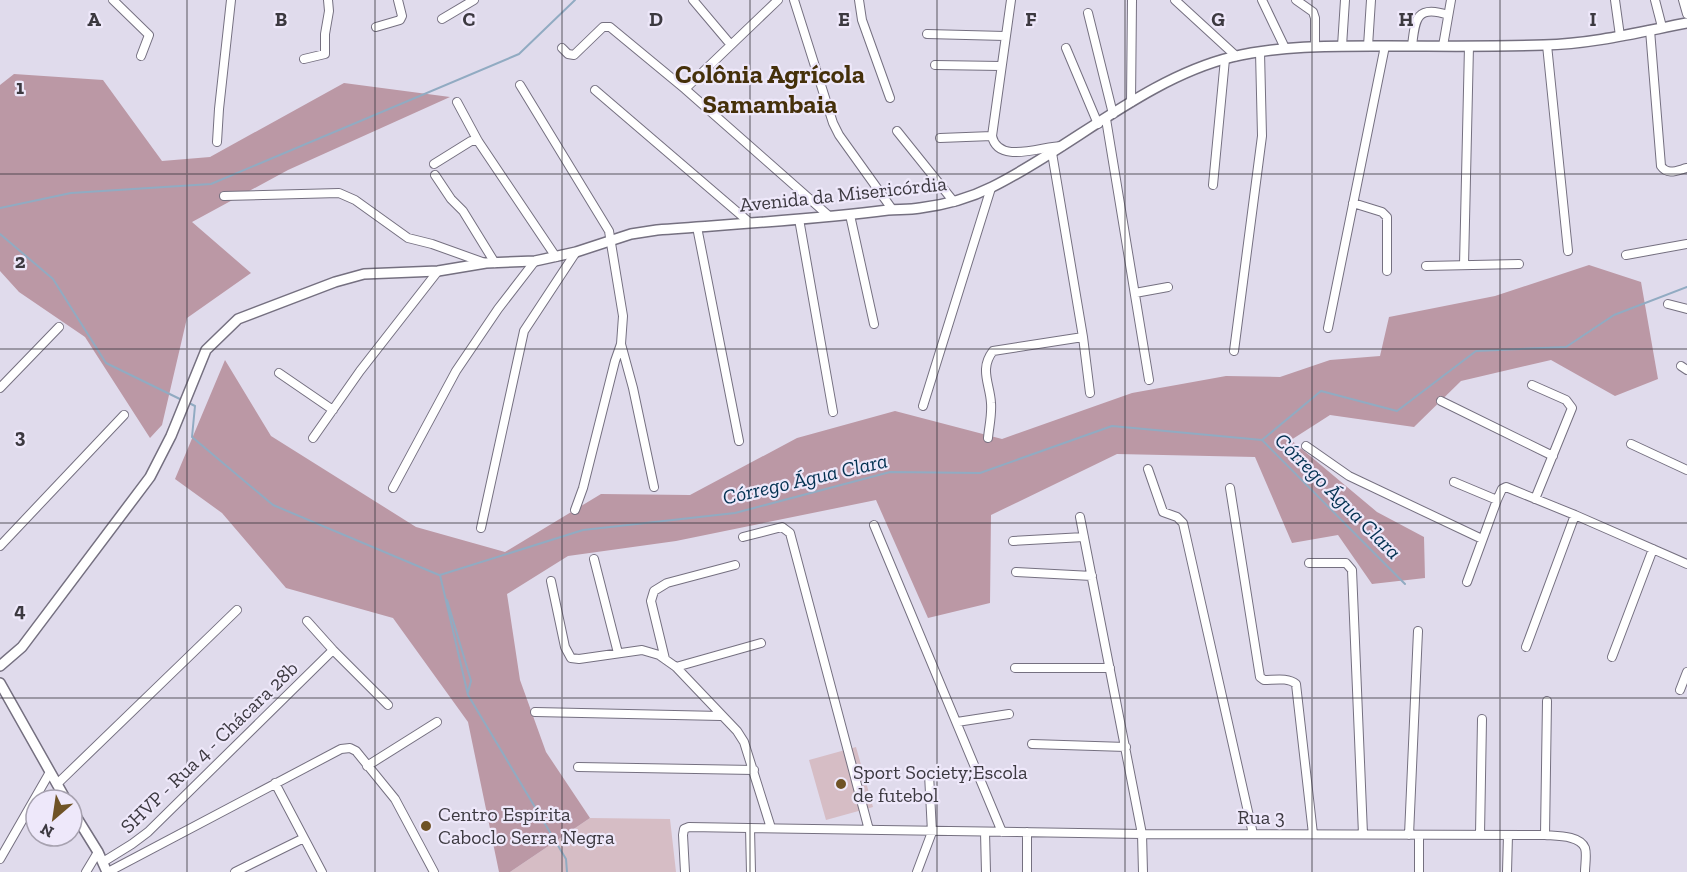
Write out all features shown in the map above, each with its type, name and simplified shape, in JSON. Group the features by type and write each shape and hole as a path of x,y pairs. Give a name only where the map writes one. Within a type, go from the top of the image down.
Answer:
{"street":[{"path":"113,0 149,35 141,56"},
{"path":"217,142 231,0"},
{"path":"304,59 325,54 324,34 328,18 328,0"},
{"path":"376,27 400,20 402,16 398,0"},
{"path":"442,19 474,0"},
{"path":"693,0 731,45"},
{"path":"685,89 778,0"},
{"path":"794,0 832,123 838,135 892,209"},
{"path":"859,0 862,20 890,98"},
{"path":"1011,0 992,136 994,144 999,150 1009,152 1064,146"},
{"path":"1131,102 1132,0"},
{"path":"1175,0 1236,56"},
{"path":"1262,0 1286,48"},
{"path":"1296,0 1312,12 1315,18 1315,47"},
{"path":"1342,46 1345,0"},
{"path":"1368,46 1371,0"},
{"path":"1443,46 1451,0"},
{"path":"1615,0 1620,36"},
{"path":"1655,0 1662,27"},
{"path":"1683,0 1687,14"},
{"path":"1412,46 1415,22 1419,15 1433,10 1448,15"},
{"path":"1088,13 1149,380"},
{"name":"Avenida da Misericórdia","path":"0,666 22,647 150,477 171,436 206,350 238,319 335,282 364,274 438,271 491,263 535,261 657,230 849,215 954,202 991,188 1064,146 1131,102 1186,74 1236,56 1286,48 1342,46 1547,45 1620,36 1687,23"},
{"path":"562,48 568,54 574,55 603,27 610,27 685,89 829,216"},
{"path":"1650,30 1662,166 1665,171 1669,172 1687,168"},
{"path":"927,34 1005,36"},
{"path":"1547,45 1568,251"},
{"path":"1328,328 1385,46"},
{"path":"1464,266 1469,46"},
{"path":"1066,48 1105,119"},
{"path":"1234,351 1262,136 1260,52"},
{"path":"1213,185 1225,59"},
{"path":"935,65 1001,66"},
{"path":"520,85 601,217 612,240 623,316 621,344 583,488 575,510"},
{"path":"595,90 749,222"},
{"path":"457,102 478,141 556,257"},
{"path":"897,131 954,202"},
{"path":"940,138 992,136"},
{"path":"434,164 471,141 478,141"},
{"path":"1052,153 1083,337 1090,393"},
{"path":"435,175 451,199 463,211 491,263"},
{"path":"923,406 991,188"},
{"path":"224,196 339,193 355,200 408,238 491,263"},
{"path":"1353,203 1382,212 1388,217 1387,271"},
{"path":"849,215 874,324"},
{"path":"799,219 833,412"},
{"path":"697,227 739,441"},
{"path":"1626,255 1687,244"},
{"path":"481,528 524,331 576,252"},
{"path":"393,488 456,371 498,309 535,261"},
{"path":"1426,266 1519,264"},
{"path":"313,438 366,363 438,271"},
{"path":"1135,293 1168,287"},
{"path":"1668,304 1687,309"},
{"path":"0,388 59,327"},
{"path":"988,438 991,404 985,373 986,362 993,351 1083,337"},
{"path":"621,344 630,371 654,487"},
{"path":"279,373 333,410"},
{"path":"1532,385 1572,405 1535,499"},
{"path":"1441,401 1553,456"},
{"path":"0,546 124,415"},
{"path":"1631,444 1687,470"},
{"path":"1306,446 1349,476 1482,539"},
{"path":"1148,469 1163,512 1177,517 1183,523 1253,834"},
{"path":"1454,482 1497,500"},
{"path":"1467,582 1497,500 1502,489 1506,487 1687,564"},
{"path":"1230,489 1260,677 1264,680 1292,680 1297,687 1313,834"},
{"path":"1526,647 1575,515"},
{"path":"1080,517 1142,834 1143,872"},
{"path":"874,525 1002,832"},
{"path":"743,537 782,527 790,533 869,831"},
{"path":"1013,541 1084,537"},
{"path":"1612,657 1653,549"},
{"path":"594,559 618,653"},
{"path":"1309,563 1346,563 1352,570 1364,834"},
{"path":"665,659 651,601 654,591 667,583 735,565"},
{"path":"1017,572 1092,576"},
{"path":"551,581 565,647 571,658 650,651 676,667 736,731 744,742 771,828"},
{"path":"57,784 237,610"},
{"path":"307,621 388,705"},
{"path":"1409,835 1418,631"},
{"path":"676,667 761,643"},
{"name":"SHVP - Rua 4 - Chácara 28b","path":"103,862 148,832 333,650"},
{"path":"1015,668 1110,668"},
{"path":"1680,690 1687,672"},
{"path":"0,683 59,788"},
{"path":"1545,835 1547,701"},
{"path":"535,712 721,716"},
{"path":"957,722 1009,714"},
{"path":"1480,835 1482,720"},
{"path":"367,766 437,722"},
{"path":"1032,744 1126,747"},
{"path":"84,829 108,872 275,783 345,748 350,748 356,752 400,808 434,872"},
{"path":"578,767 754,770"},
{"path":"0,859 50,772"},
{"path":"916,872 932,832 928,774"},
{"path":"275,783 322,872"},
{"name":"Rua 3","path":"686,872 682,835 685,828 1142,834 1545,835 1572,839 1581,843 1586,849 1585,872"},
{"path":"750,828 751,872"},
{"path":"985,832 986,872"},
{"path":"1026,872 1027,832"},
{"path":"1419,835 1419,872"},
{"path":"1507,872 1508,835"},
{"path":"235,872 304,838"},
{"path":"86,872 98,852"}],"shaded area":[{"path":"14,74 103,80 162,161 210,157 344,83 450,97 288,170 192,222 251,273 187,318 162,425 150,438 85,337 19,292 0,271 0,85"},
{"path":"1589,265 1641,282 1658,379 1615,396 1551,360 1461,381 1414,427 1330,415 1291,440 1377,512 1424,537 1425,578 1372,584 1338,535 1292,543 1255,457 1117,454 991,515 990,603 928,618 876,500 676,541 568,556 507,594 520,680 546,752 590,818 510,872 499,872 468,722 393,618 286,588 222,513 175,479 225,360 271,436 416,527 505,552 601,494 690,495 797,438 895,411 1002,439 1132,393 1226,376 1280,377 1330,360 1380,356 1389,317 1495,296"},
{"name":"Sport Society;Escola de futebol","path":"856,747 873,807 826,820 809,760"},
{"path":"590,818 670,819 676,872 510,872"}],"waterway":[{"path":"0,208 71,193 211,184 519,54 575,0"},
{"path":"0,234 53,279 106,363 184,401"},
{"path":"1262,440 1321,391 1397,411 1476,351 1566,347 1614,315 1687,287"},
{"path":"189,403 195,406 192,437 273,505 439,575"},
{"name":"Córrego Água Clara","path":"567,872 566,859 468,695 440,575 583,530 735,513 890,472 980,473 1112,426 1262,440 1405,584"},
{"path":"447,600 471,681 468,692"}],"place":[{"name":"Sport Society;Escola de futebol","path":"841,784"},
{"name":"Centro Espírita Caboclo Serra Negra","path":"426,826"}],"district":[{"name":"Colônia Agrícola Samambaia","path":"770,88"}]}
